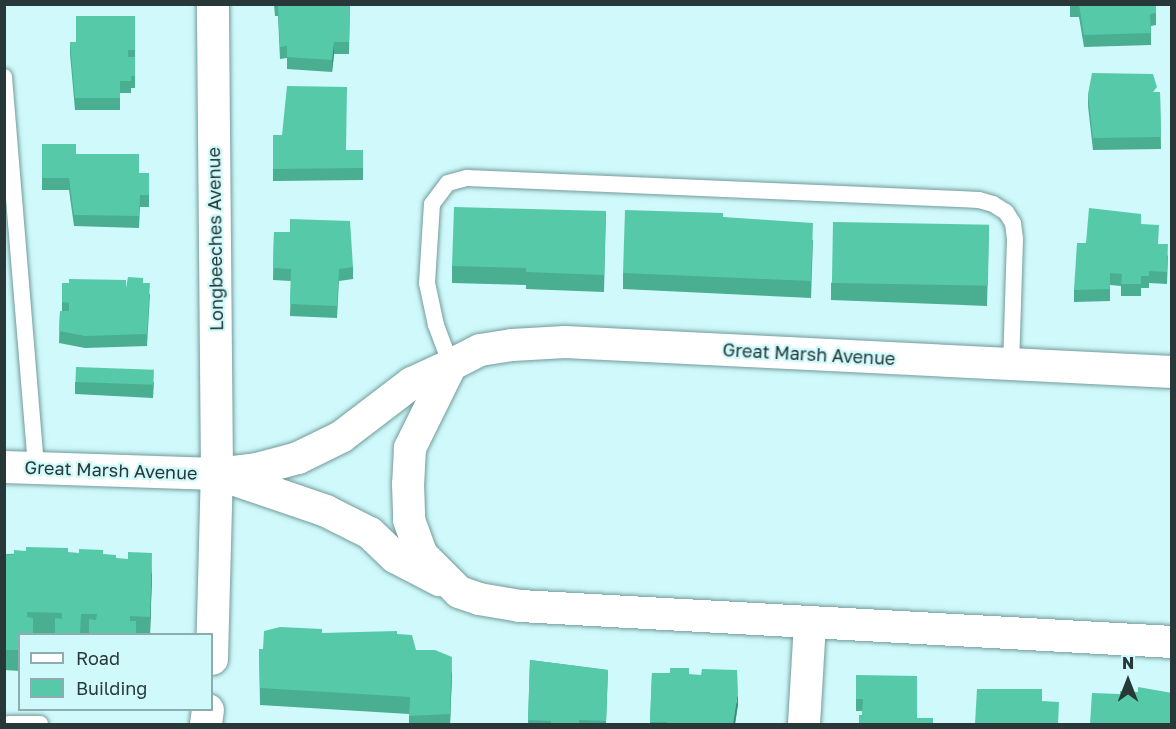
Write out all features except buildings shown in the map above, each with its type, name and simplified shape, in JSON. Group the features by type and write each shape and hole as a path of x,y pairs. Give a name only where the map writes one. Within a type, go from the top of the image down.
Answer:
{"street":[{"name":"Longbeeches Avenue","path":"213,4 217,474 213,633"},
{"name":"Great Marsh Avenue","path":"4,467 217,474 298,458 341,437 412,383 480,350 565,342 1172,372"},
{"path":"451,365 410,448 409,520 422,555 459,592"},
{"name":"Great Marsh Avenue","path":"217,474 326,511 370,533 395,557 459,592 520,606 1172,642"},
{"path":"804,724 810,623"}],"lane":[{"path":"4,77 36,468"},
{"path":"451,365 436,325 427,283 432,204 448,183 467,178 979,200 993,204 1006,212 1013,223 1015,239 1011,364"},
{"path":"9,724 40,724"}]}
